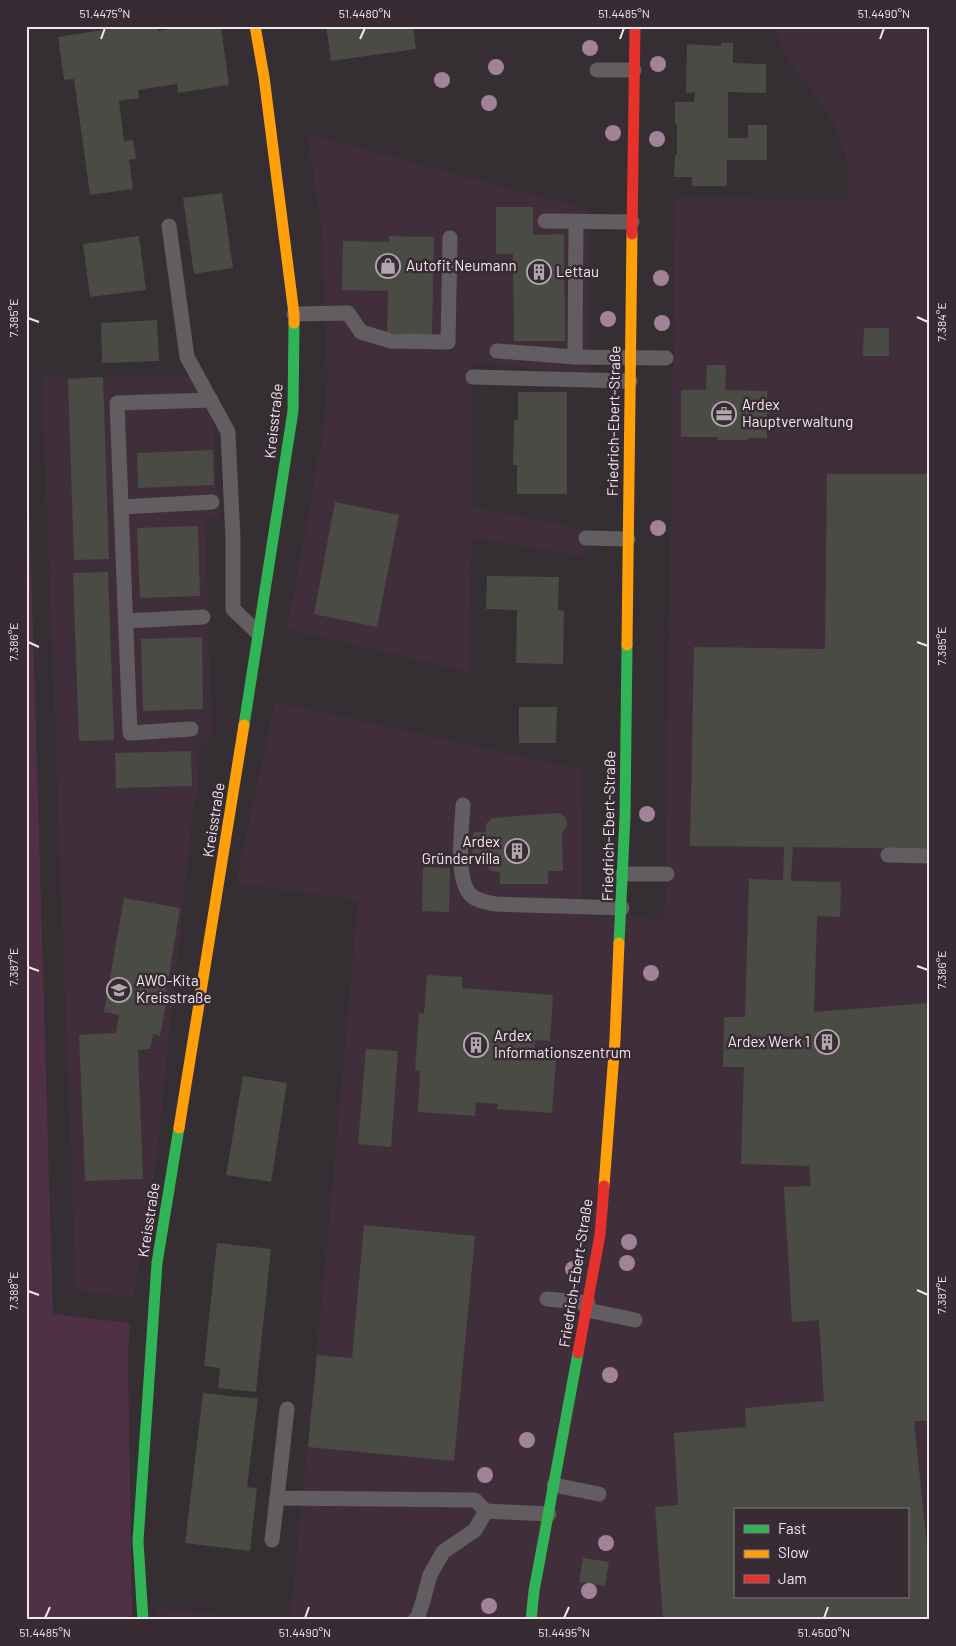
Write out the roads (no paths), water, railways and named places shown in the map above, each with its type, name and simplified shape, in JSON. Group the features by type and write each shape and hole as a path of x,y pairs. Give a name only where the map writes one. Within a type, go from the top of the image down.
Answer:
{"street":[{"name":"Kreisstraße","path":"143,1620 138,1541 157,1262 293,411 294,314 256,26"},
{"name":"Friedrich-Ebert-Straße","path":"530,1620 600,1235 616,1040 623,874 635,26"}],"lane":[{"path":"596,70 634,70"},
{"path":"545,221 632,222"},
{"path":"575,357 576,221"},
{"path":"169,226 187,357 228,432 233,538 233,609 257,632"},
{"path":"294,314 348,313 361,332 391,341 448,342 450,238"},
{"path":"497,351 575,357 666,358"},
{"path":"473,377 630,381"},
{"path":"192,729 130,732 117,403 211,400"},
{"path":"121,507 212,502"},
{"path":"586,538 628,540"},
{"path":"126,621 203,617"},
{"path":"463,805 461,873 469,894 480,901 495,904 622,908"},
{"path":"888,855 930,856"},
{"path":"623,874 667,874"},
{"path":"547,1299 588,1307 635,1320"},
{"path":"272,1540 287,1409"},
{"path":"554,1485 599,1494"},
{"path":"277,1498 475,1500 486,1511 549,1514"},
{"path":"415,1620 423,1601 430,1575 443,1552 475,1530 486,1511"}],"place":[{"name":"Autofit Neumann","path":"388,266"},
{"name":"Lettau","path":"539,272"},
{"name":"Ardex Hauptverwaltung","path":"724,414"},
{"name":"Ardex Gründervilla","path":"517,851"},
{"name":"AWO-Kita Kreisstraße","path":"119,990"},
{"name":"Ardex Werk 1","path":"827,1042"},
{"name":"Ardex Informationszentrum","path":"476,1045"}]}
